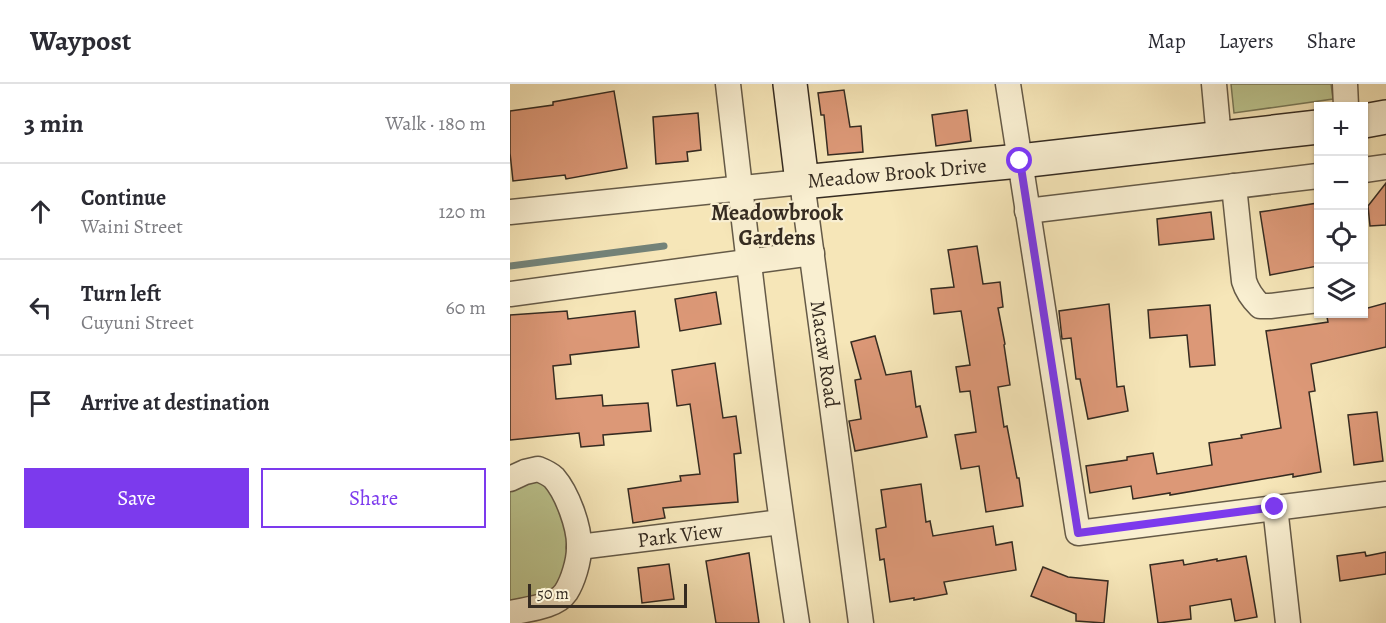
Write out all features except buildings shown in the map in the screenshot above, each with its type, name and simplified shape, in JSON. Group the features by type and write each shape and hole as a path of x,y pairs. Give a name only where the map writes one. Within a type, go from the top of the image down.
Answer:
{"street":[{"path":"728,84 781,522 797,623"},
{"name":"Macaw Road","path":"790,84 861,623"},
{"path":"1008,84 1078,533 1386,494"},
{"path":"1214,84 1220,138"},
{"path":"1345,84 1346,102"},
{"path":"1368,120 1386,117"},
{"name":"Meadow Brook Drive","path":"510,212 1020,161 1314,127"},
{"path":"1368,170 1386,168"},
{"path":"1027,211 1314,176"},
{"path":"1234,186 1244,281 1247,290 1260,306 1314,300"},
{"path":"510,294 812,253"},
{"path":"510,479 538,469 553,477 567,499 577,527 579,547 576,569 565,594 548,605 510,613"},
{"path":"1275,507 1288,623"},
{"name":"Park View","path":"579,547 781,522"}],"green space":[{"path":"1231,84 1331,84 1333,99 1234,113"},
{"path":"546,481 574,541 555,594 510,607 510,486 520,482"}],"waterway":[{"path":"510,266 664,246"}],"district":[{"name":"Meadowbrook Gardens","path":"777,224"}],"route":[{"path":"1020,161 1078,533 1275,507"}]}
